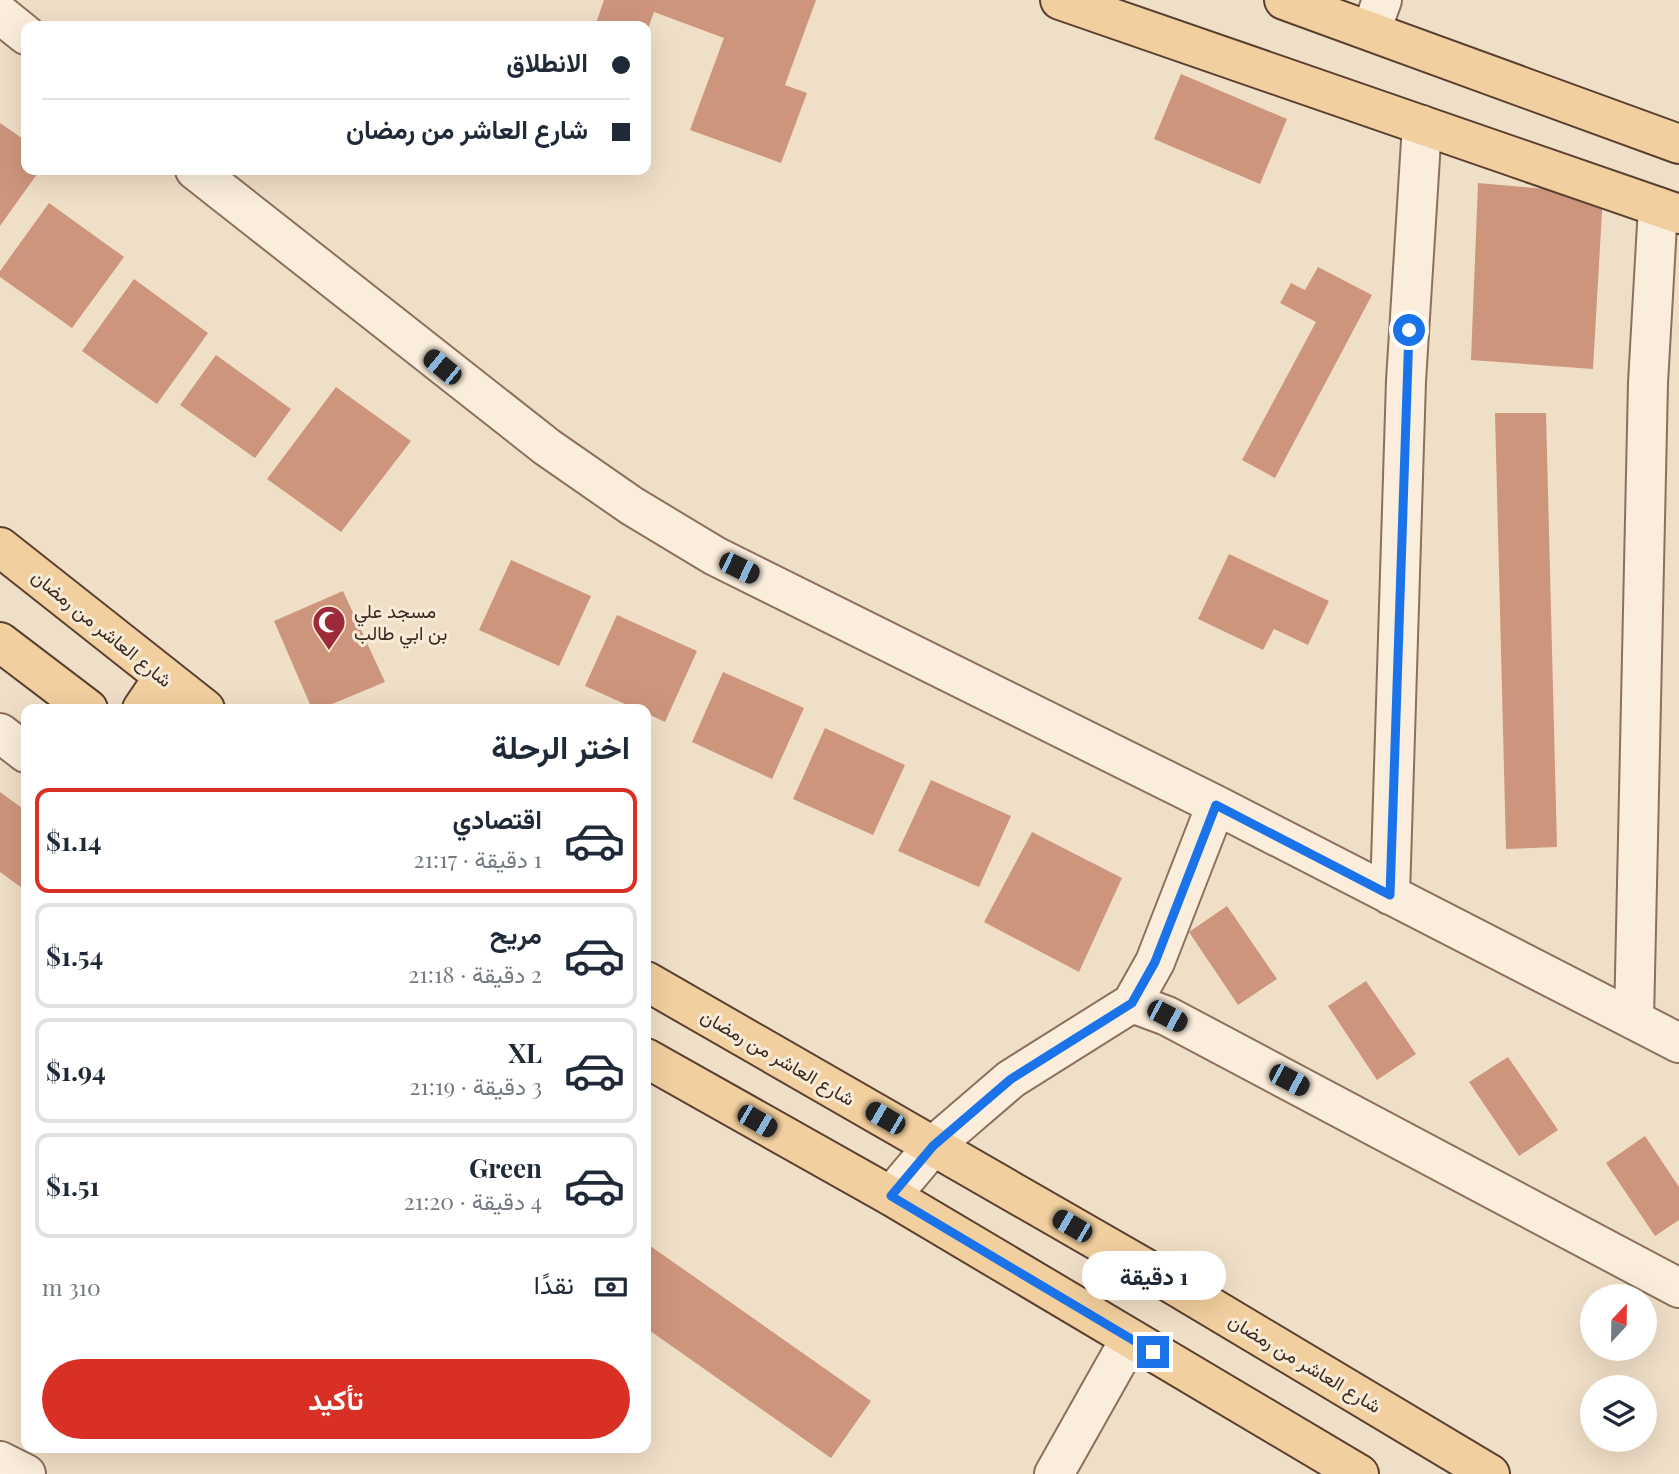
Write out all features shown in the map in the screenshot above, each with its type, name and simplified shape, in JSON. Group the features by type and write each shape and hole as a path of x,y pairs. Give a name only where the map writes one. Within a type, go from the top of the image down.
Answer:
{"main road":[{"path":"1060,0 1668,211"},
{"path":"1308,4 1377,15 1679,144"},
{"name":"شارع العاشر من رمضان","path":"0,547 198,704"},
{"path":"0,642 75,704"},
{"path":"145,704 163,678"},
{"name":"شارع العاشر من رمضان","path":"651,984 933,1146 1490,1474"},
{"path":"651,1061 891,1196 1359,1474"}],"street":[{"path":"0,14 21,31"},
{"path":"1390,895 1406,381 1422,125"},
{"path":"201,175 547,447 632,506 715,556 1216,805 1679,1043"},
{"path":"1634,1020 1648,383 1668,211"},
{"path":"0,733 21,749"},
{"path":"891,1196 933,1146 1011,1079 1132,1003 1155,962 1216,805"},
{"path":"1132,1003 1167,1016 1679,1288"},
{"path":"1054,1474 1130,1339"},
{"path":"0,1461 26,1474"}],"building":[{"path":"604,0 816,0 785,85 807,93 781,163 690,130 724,38 654,12 651,21 597,21"},
{"path":"1181,74 1287,119 1260,184 1154,139"},
{"path":"0,123 21,138 21,175 36,175 0,226"},
{"path":"1478,183 1603,194 1593,369 1471,360"},
{"path":"49,203 124,257 72,328 0,277 0,271"},
{"path":"1318,267 1372,295 1275,478 1242,460 1316,322 1280,303 1291,283 1305,290"},
{"path":"134,279 208,333 157,404 82,351"},
{"path":"216,355 291,409 255,458 180,405"},
{"path":"336,387 411,441 341,532 267,479"},
{"path":"1495,413 1546,413 1557,847 1506,849"},
{"path":"1229,554 1329,601 1308,645 1274,629 1263,650 1198,619"},
{"path":"511,560 591,596 559,666 479,630"},
{"name":"مسجد علي بن ابي طالب","path":"343,591 385,682 332,704 310,704 274,621"},
{"path":"617,615 697,651 665,722 651,715 651,704 625,704 585,686"},
{"path":"723,672 804,708 772,779 692,742"},
{"path":"825,728 905,765 873,835 793,799"},
{"path":"931,780 1011,816 979,887 898,851"},
{"path":"0,792 21,807 21,887 0,872"},
{"path":"1032,832 1122,878 1079,972 984,922"},
{"path":"1227,906 1277,979 1238,1005 1189,932"},
{"path":"1366,981 1416,1054 1377,1080 1328,1006"},
{"path":"1508,1057 1558,1130 1519,1156 1469,1082"},
{"path":"1645,1136 1679,1187 1679,1220 1655,1236 1606,1163"},
{"path":"651,1247 871,1401 831,1458 651,1332"}],"place":[{"name":"مسجد علي بن ابي طالب","path":"329,652"}],"route":[{"path":"1153,1352 891,1196 933,1146 1011,1079 1132,1003 1155,962 1216,805 1390,895 1409,330"}]}
